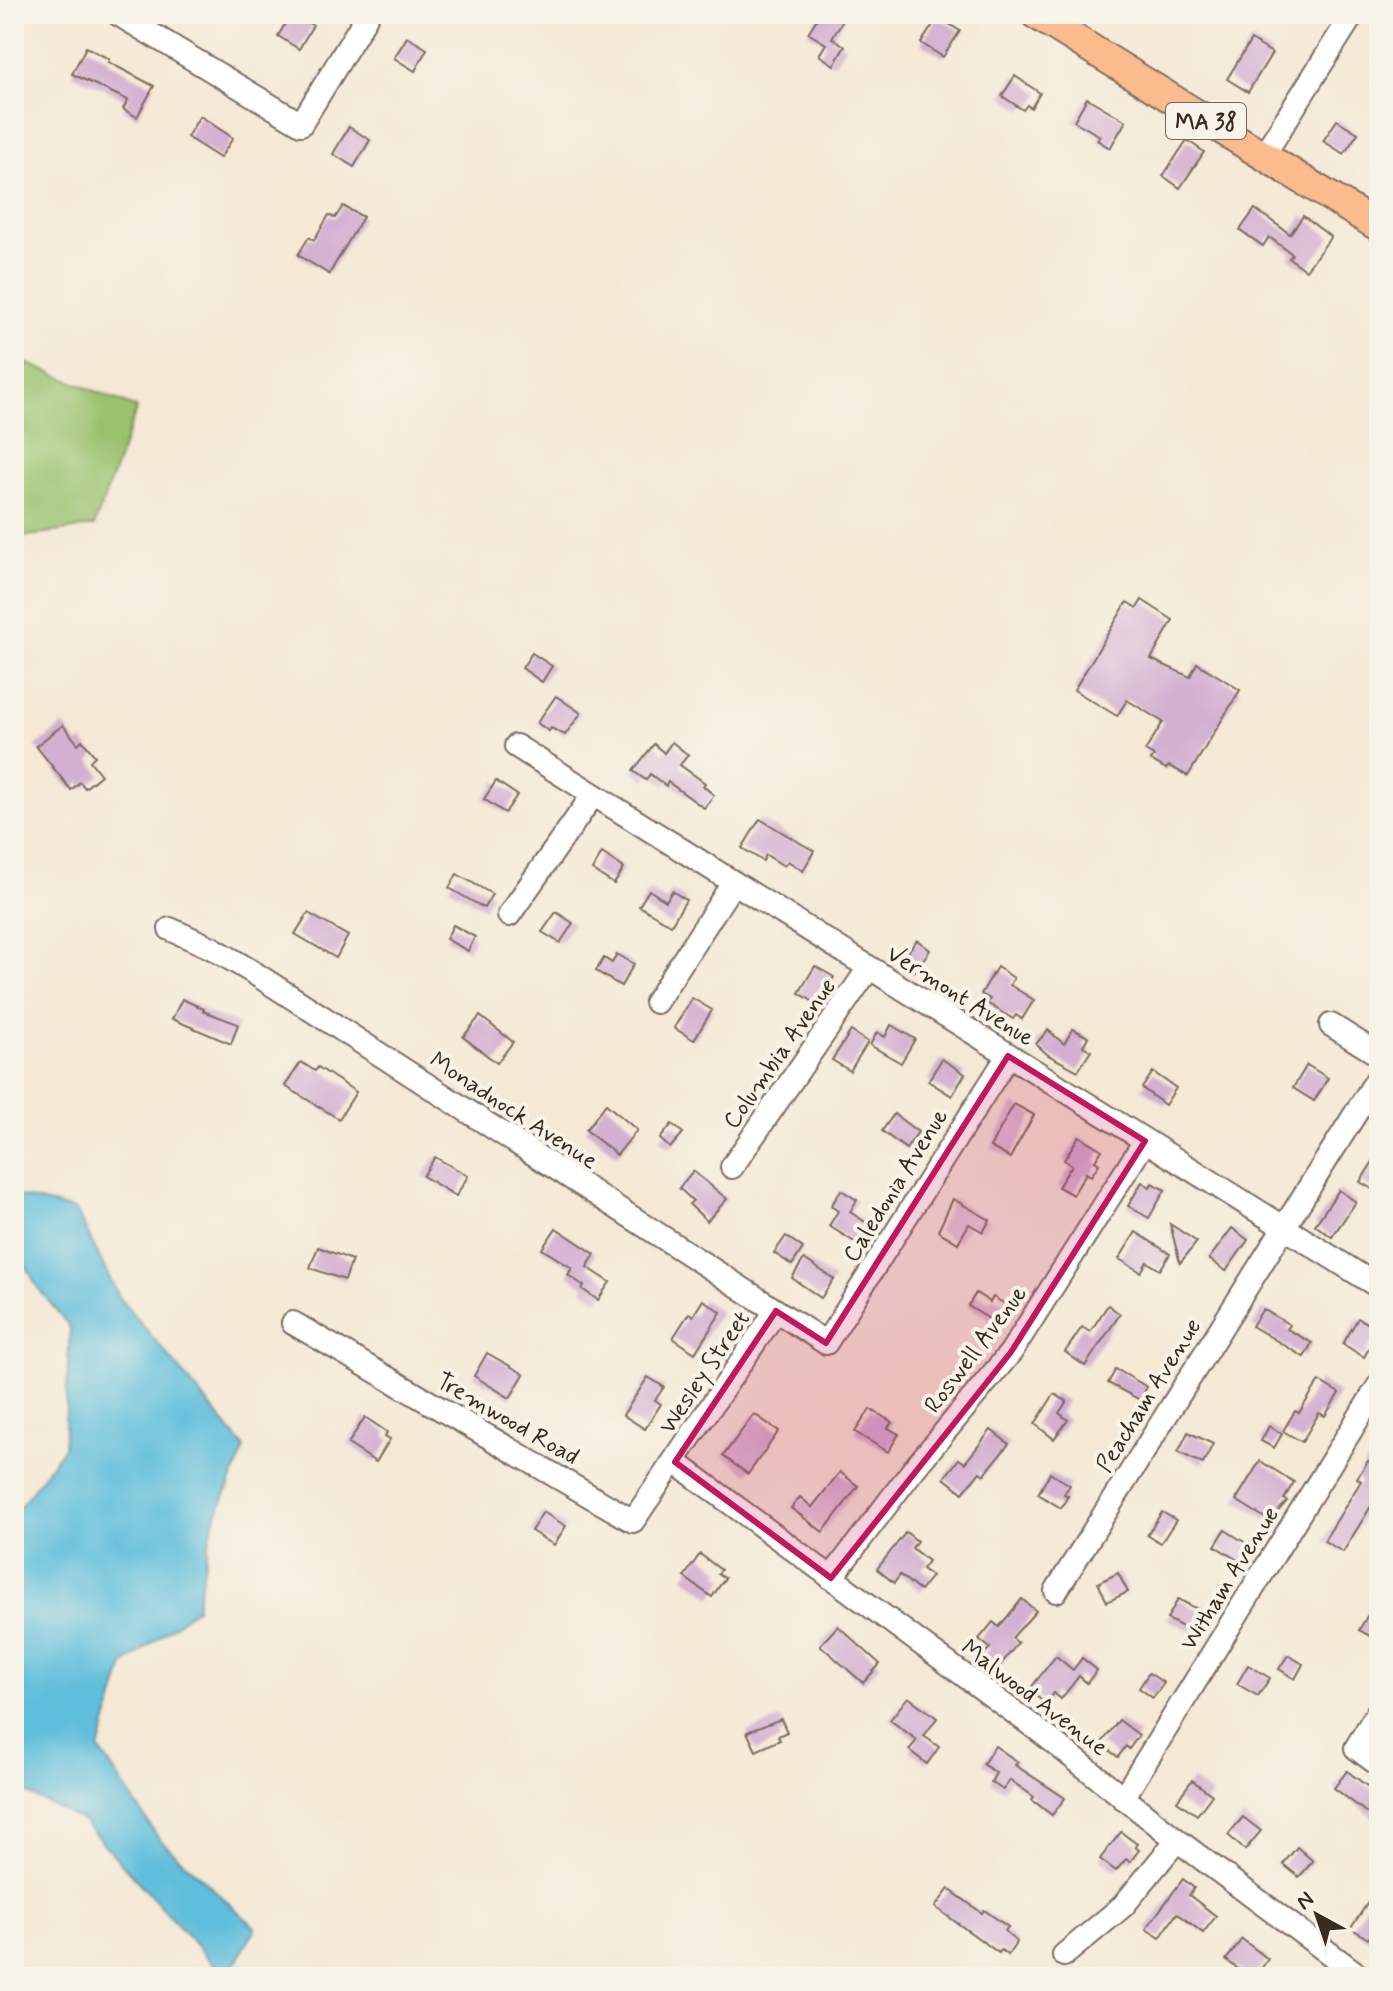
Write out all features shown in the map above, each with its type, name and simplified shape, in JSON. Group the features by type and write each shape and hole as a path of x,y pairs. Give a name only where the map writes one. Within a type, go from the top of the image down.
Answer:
{"main road":[{"name":"MA 38","path":"1035,14 1379,227"}],"street":[{"path":"118,14 301,124 368,14"},
{"path":"1263,156 1353,14"},
{"name":"Vermont Avenue","path":"516,746 1379,1287"},
{"path":"509,915 593,795"},
{"path":"656,1002 733,883"},
{"name":"Monadnock Avenue","path":"170,929 212,948 251,971 826,1343"},
{"name":"Columbia Avenue","path":"732,1167 869,968"},
{"path":"1331,1025 1379,1055"},
{"name":"Caledonia Avenue","path":"826,1343 1008,1056"},
{"name":"Peacham Avenue","path":"1056,1591 1379,1076"},
{"name":"Roswell Avenue","path":"831,1578 913,1470 1011,1352 1145,1141"},
{"name":"Wesley Street","path":"675,1462 776,1311"},
{"name":"Tremwood Road","path":"293,1323 633,1521 675,1462"},
{"name":"Witham Avenue","path":"1123,1798 1379,1385"},
{"name":"Malwood Avenue","path":"675,1462 1042,1733 1177,1840 1361,1977"},
{"path":"1379,1710 1356,1748 1379,1765"},
{"path":"1064,1955 1123,1906 1177,1840"}],"highlighted area":[{"path":"1008,1056 1145,1141 1011,1352 831,1578 675,1462 776,1311 826,1343"}],"green space":[{"path":"14,358 137,408 94,526 14,538"}],"water":[{"path":"14,1195 76,1210 119,1297 245,1448 212,1526 196,1608 124,1665 99,1749 160,1840 256,1928 228,1977 83,1821 14,1787 14,1515 64,1447 70,1327 37,1287 14,1241"}],"building":[{"path":"291,14 313,25 299,49 278,36"},
{"path":"820,14 847,14 832,38 845,46 834,65 819,55 826,44 808,33"},
{"path":"938,17 960,31 943,57 921,43"},
{"path":"407,37 427,49 415,71 394,58"},
{"path":"1251,40 1272,53 1248,92 1227,79"},
{"path":"86,47 154,86 137,117 123,109 128,100 72,74"},
{"path":"1015,76 1040,93 1031,108 1027,105 1023,110 1002,96"},
{"path":"1087,98 1126,121 1110,148 1097,140 1100,136 1074,121"},
{"path":"200,116 233,138 220,158 187,137"},
{"path":"1337,120 1358,133 1344,154 1323,141"},
{"path":"349,127 370,140 354,167 333,154"},
{"path":"1187,140 1204,152 1180,188 1163,176"},
{"path":"343,206 363,217 329,274 298,255 309,237 314,240 329,215 335,218"},
{"path":"1255,209 1290,234 1303,216 1331,237 1306,270 1289,258 1292,254 1269,237 1263,246 1240,230"},
{"path":"1142,600 1173,620 1151,659 1190,677 1197,663 1240,690 1188,776 1169,766 1166,769 1151,760 1154,756 1145,751 1163,722 1127,700 1117,716 1074,690 1127,602 1137,608"},
{"path":"532,653 552,666 542,682 522,668"},
{"path":"556,696 581,713 565,735 551,728 549,731 537,723"},
{"path":"63,725 78,744 82,740 95,756 90,761 101,775 85,788 80,782 71,790 36,746"},
{"path":"672,742 688,755 680,765 705,783 703,786 714,795 704,808 668,782 666,786 650,774 646,780 633,771 654,744 664,753"},
{"path":"496,781 517,795 505,813 484,799"},
{"path":"760,819 814,851 803,871 788,861 784,866 766,855 763,861 742,848"},
{"path":"602,853 624,868 614,884 592,870"},
{"path":"457,874 492,894 484,908 449,888"},
{"path":"649,890 666,901 672,891 686,900 671,925 639,906"},
{"path":"556,912 573,923 560,943 542,932"},
{"path":"308,913 348,936 336,958 295,934"},
{"path":"453,925 475,937 468,951 446,939"},
{"path":"917,940 930,950 915,971 901,961"},
{"path":"617,954 634,964 621,986 596,971 604,958 612,963"},
{"path":"815,966 834,977 817,1004 799,993"},
{"path":"997,967 1014,978 1010,985 1034,1000 1022,1019 1016,1015 1013,1019 987,1003 990,999 981,994"},
{"path":"692,998 712,1010 694,1040 674,1028"},
{"path":"182,999 238,1024 231,1044 172,1019"},
{"path":"480,1016 513,1042 497,1063 463,1037"},
{"path":"891,1025 915,1039 901,1063 870,1045 877,1032 885,1037"},
{"path":"1073,1029 1088,1037 1083,1046 1091,1051 1078,1071 1048,1055 1036,1044 1048,1030 1064,1044"},
{"path":"851,1031 868,1042 850,1071 832,1060"},
{"path":"942,1059 965,1074 952,1096 928,1081"},
{"path":"301,1062 315,1071 318,1067 356,1092 339,1119 285,1086"},
{"path":"1307,1065 1328,1078 1314,1101 1293,1088"},
{"path":"1153,1072 1176,1088 1165,1105 1142,1088"},
{"path":"606,1104 637,1130 617,1155 586,1130"},
{"path":"1014,1104 1034,1115 1010,1158 990,1147"},
{"path":"894,1114 918,1132 906,1149 882,1131"},
{"path":"672,1124 683,1133 670,1148 660,1139"},
{"path":"1079,1136 1102,1150 1095,1161 1099,1164 1091,1176 1086,1173 1073,1195 1058,1187 1072,1165 1064,1160"},
{"path":"1379,1152 1379,1193 1360,1182"},
{"path":"435,1157 468,1176 456,1196 423,1176"},
{"path":"693,1171 727,1199 707,1221 689,1204 693,1201 679,1188"},
{"path":"1142,1182 1165,1190 1149,1218 1128,1206"},
{"path":"841,1190 857,1200 850,1212 873,1227 861,1246 829,1226 838,1211 831,1206"},
{"path":"1339,1190 1356,1202 1332,1237 1315,1225"},
{"path":"953,1199 990,1220 983,1232 969,1224 958,1243 938,1231"},
{"path":"1170,1224 1197,1242 1180,1263"},
{"path":"556,1228 595,1254 587,1267 610,1282 598,1300 568,1275 572,1268 542,1249"},
{"path":"1232,1228 1248,1240 1226,1271 1209,1259"},
{"path":"1136,1232 1170,1254 1160,1270 1147,1262 1141,1272 1119,1259"},
{"path":"786,1236 803,1248 792,1265 774,1253"},
{"path":"318,1247 352,1260 345,1280 310,1268"},
{"path":"804,1259 834,1279 821,1298 792,1278"},
{"path":"976,1293 990,1302 993,1297 1005,1304 1003,1307 1010,1311 1001,1326 968,1306"},
{"path":"703,1300 721,1312 695,1353 673,1338 689,1313 693,1316"},
{"path":"1108,1305 1120,1314 1085,1366 1065,1352 1082,1327 1090,1332"},
{"path":"1263,1309 1290,1325 1287,1329 1312,1343 1304,1357 1252,1326"},
{"path":"1358,1318 1379,1330 1364,1357 1343,1344"},
{"path":"487,1353 524,1374 510,1398 474,1376"},
{"path":"1116,1369 1147,1387 1140,1400 1108,1383"},
{"path":"648,1377 664,1387 655,1400 661,1404 645,1429 623,1415"},
{"path":"1319,1381 1339,1393 1325,1416 1319,1413 1302,1442 1283,1431 1295,1411 1299,1413"},
{"path":"1054,1394 1067,1401 1059,1413 1068,1420 1054,1439 1035,1424"},
{"path":"870,1409 892,1422 888,1428 899,1434 888,1452 855,1432"},
{"path":"754,1414 779,1431 748,1474 723,1456"},
{"path":"365,1417 387,1432 385,1436 390,1439 376,1462 348,1444"},
{"path":"1269,1426 1282,1434 1274,1448 1261,1441"},
{"path":"991,1430 1009,1444 984,1475 980,1472 963,1493 944,1478 959,1459 965,1463"},
{"path":"1188,1432 1213,1444 1203,1464 1178,1452"},
{"path":"1260,1461 1294,1482 1284,1499 1287,1501 1270,1521 1236,1500"},
{"path":"1368,1461 1379,1467 1379,1493 1343,1552 1324,1541 1361,1481 1357,1478"},
{"path":"840,1472 858,1486 823,1532 791,1508 800,1497 812,1507"},
{"path":"1050,1473 1070,1485 1061,1508 1038,1494"},
{"path":"543,1512 566,1526 554,1545 531,1531"},
{"path":"1162,1512 1176,1520 1161,1543 1147,1535"},
{"path":"1225,1530 1254,1548 1244,1564 1215,1546"},
{"path":"906,1532 917,1541 912,1548 928,1561 922,1569 932,1576 920,1591 900,1575 894,1583 877,1569"},
{"path":"700,1554 721,1570 718,1574 725,1578 712,1597 684,1577"},
{"path":"1118,1573 1128,1592 1107,1602 1098,1583"},
{"path":"1379,1596 1379,1641 1359,1630"},
{"path":"1022,1599 1036,1611 1012,1638 1018,1643 998,1668 983,1655 990,1648 979,1639 993,1622 999,1627"},
{"path":"1178,1599 1201,1611 1191,1631 1167,1619"},
{"path":"838,1626 880,1664 863,1683 820,1645"},
{"path":"1288,1655 1303,1664 1295,1679 1279,1669"},
{"path":"1056,1656 1073,1670 1082,1658 1097,1670 1087,1683 1079,1676 1061,1699 1054,1693 1046,1704 1029,1690"},
{"path":"1248,1665 1270,1678 1258,1696 1237,1684"},
{"path":"1149,1673 1164,1683 1153,1698 1139,1688"},
{"path":"908,1697 937,1718 924,1736 939,1747 927,1764 909,1750 917,1740 890,1720"},
{"path":"781,1719 787,1732 778,1736 780,1740 756,1751 747,1732"},
{"path":"1119,1720 1139,1735 1129,1749 1126,1746 1118,1757 1101,1744"},
{"path":"995,1746 1018,1762 1015,1765 1065,1798 1052,1815 1010,1780 1003,1790 991,1782 996,1773 983,1764"},
{"path":"1347,1771 1379,1795 1379,1822 1334,1788"},
{"path":"1192,1780 1212,1795 1197,1815 1177,1801"},
{"path":"1243,1817 1261,1831 1245,1850 1228,1835"},
{"path":"1121,1832 1137,1844 1135,1847 1139,1850 1130,1862 1126,1859 1116,1871 1100,1859"},
{"path":"1297,1847 1313,1861 1299,1877 1283,1864"},
{"path":"1183,1879 1194,1888 1189,1895 1216,1916 1203,1933 1177,1913 1160,1938 1146,1929"},
{"path":"949,1889 1008,1927 1005,1931 1017,1942 1008,1955 1001,1950 999,1953 935,1907"},
{"path":"1369,1901 1379,1908 1379,1923 1368,1939 1351,1928"},
{"path":"1242,1939 1268,1959 1255,1977 1249,1977 1226,1960"}]}
